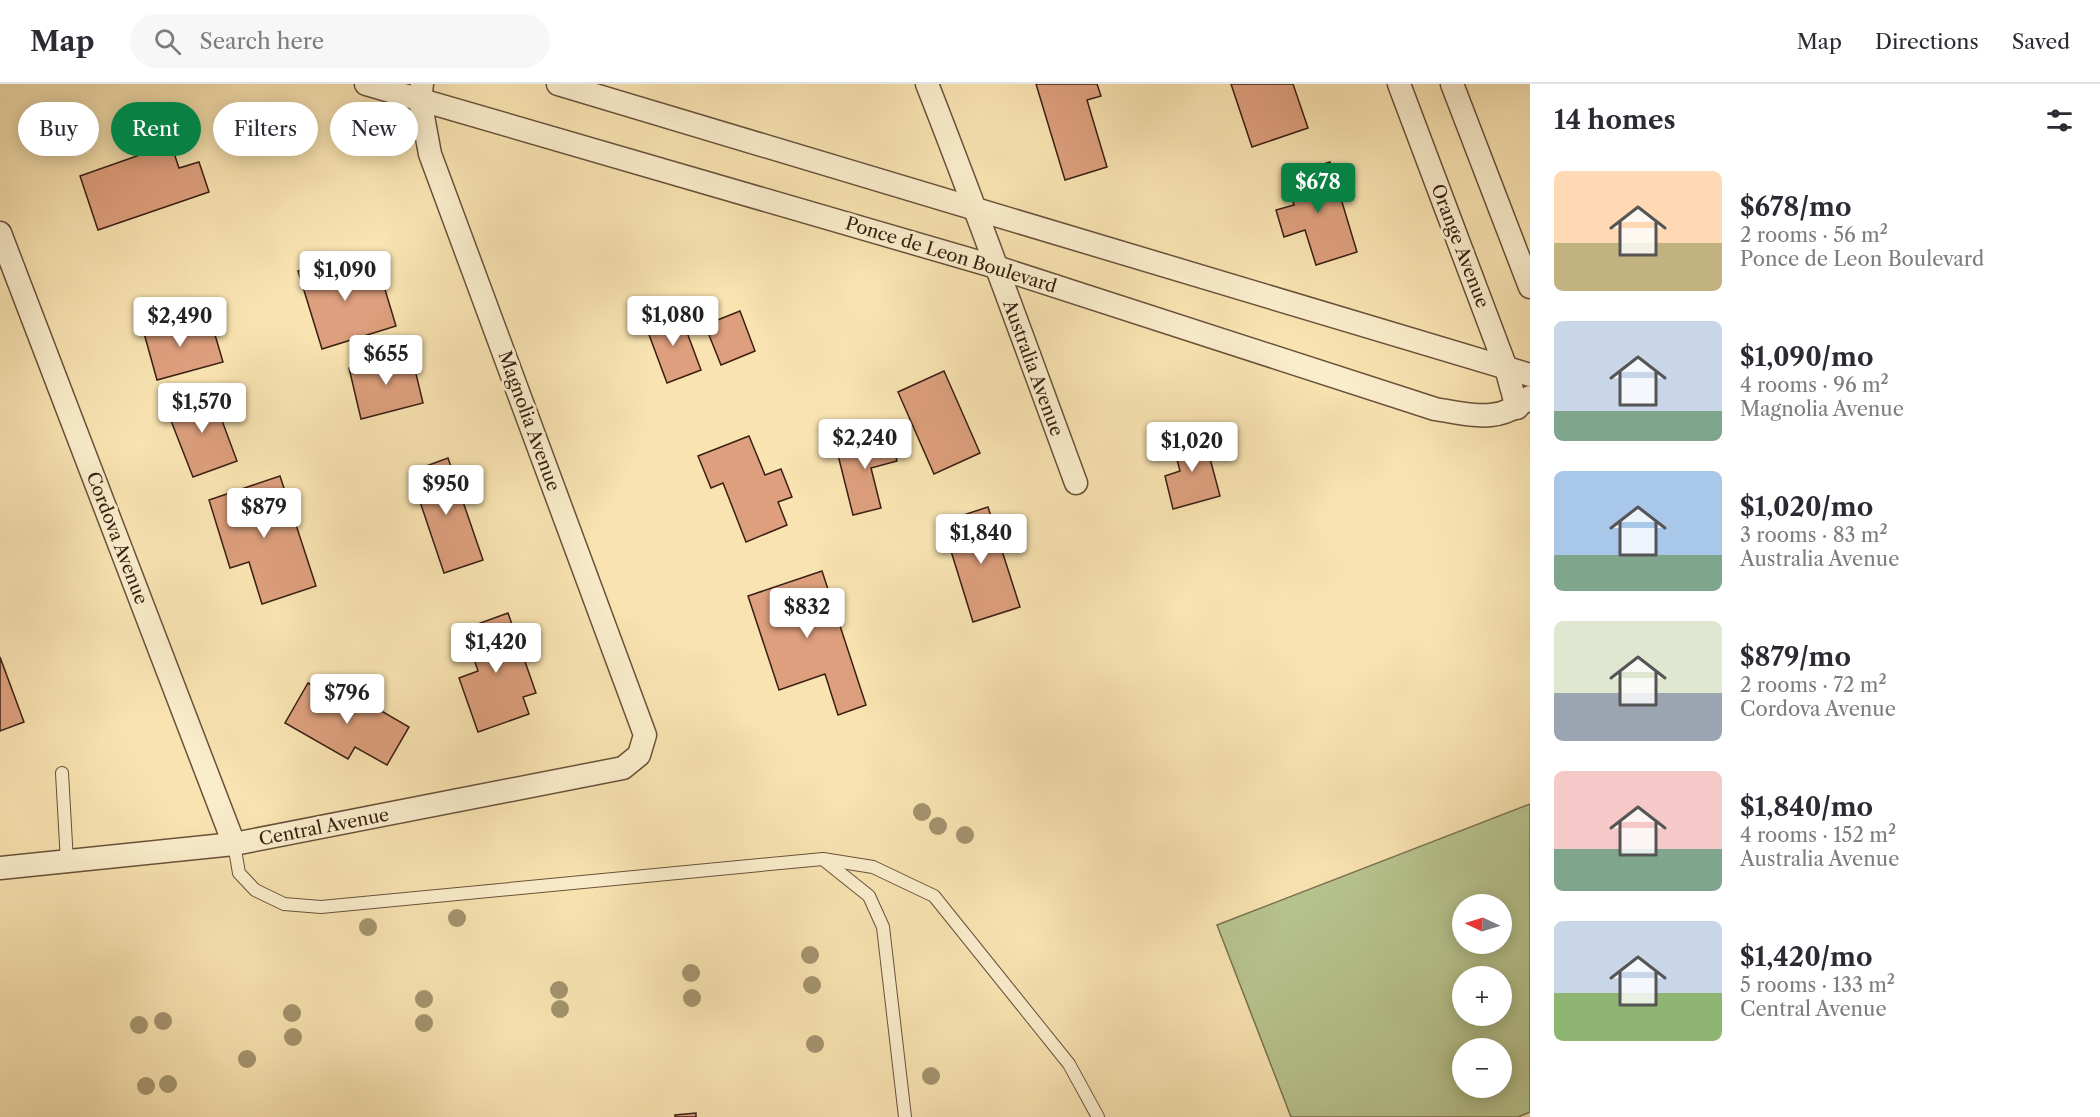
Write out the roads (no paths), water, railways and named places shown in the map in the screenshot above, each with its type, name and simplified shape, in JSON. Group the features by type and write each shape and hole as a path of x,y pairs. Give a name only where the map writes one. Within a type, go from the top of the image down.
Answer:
{"street":[{"name":"Ponce de Leon Boulevard","path":"366,84 421,92 996,267 1436,409 1484,417 1523,403"},
{"path":"558,84 1530,375"},
{"name":"Australia Avenue","path":"927,84 1076,483"},
{"name":"Orange Avenue","path":"1399,84 1506,368 1523,403"},
{"path":"1452,84 1530,287"},
{"name":"Magnolia Avenue","path":"421,92 430,154 645,735 639,755"},
{"name":"Cordova Avenue","path":"0,232 234,844"},
{"name":"Central Avenue","path":"0,868 234,844 623,768 639,755"}],"lane":[{"path":"62,774 67,862"},
{"path":"234,844 239,873 255,890 284,904 321,907 823,859 873,867 934,896 1070,1064 1098,1117"},
{"path":"823,859 868,896 883,927 904,1117"}]}
